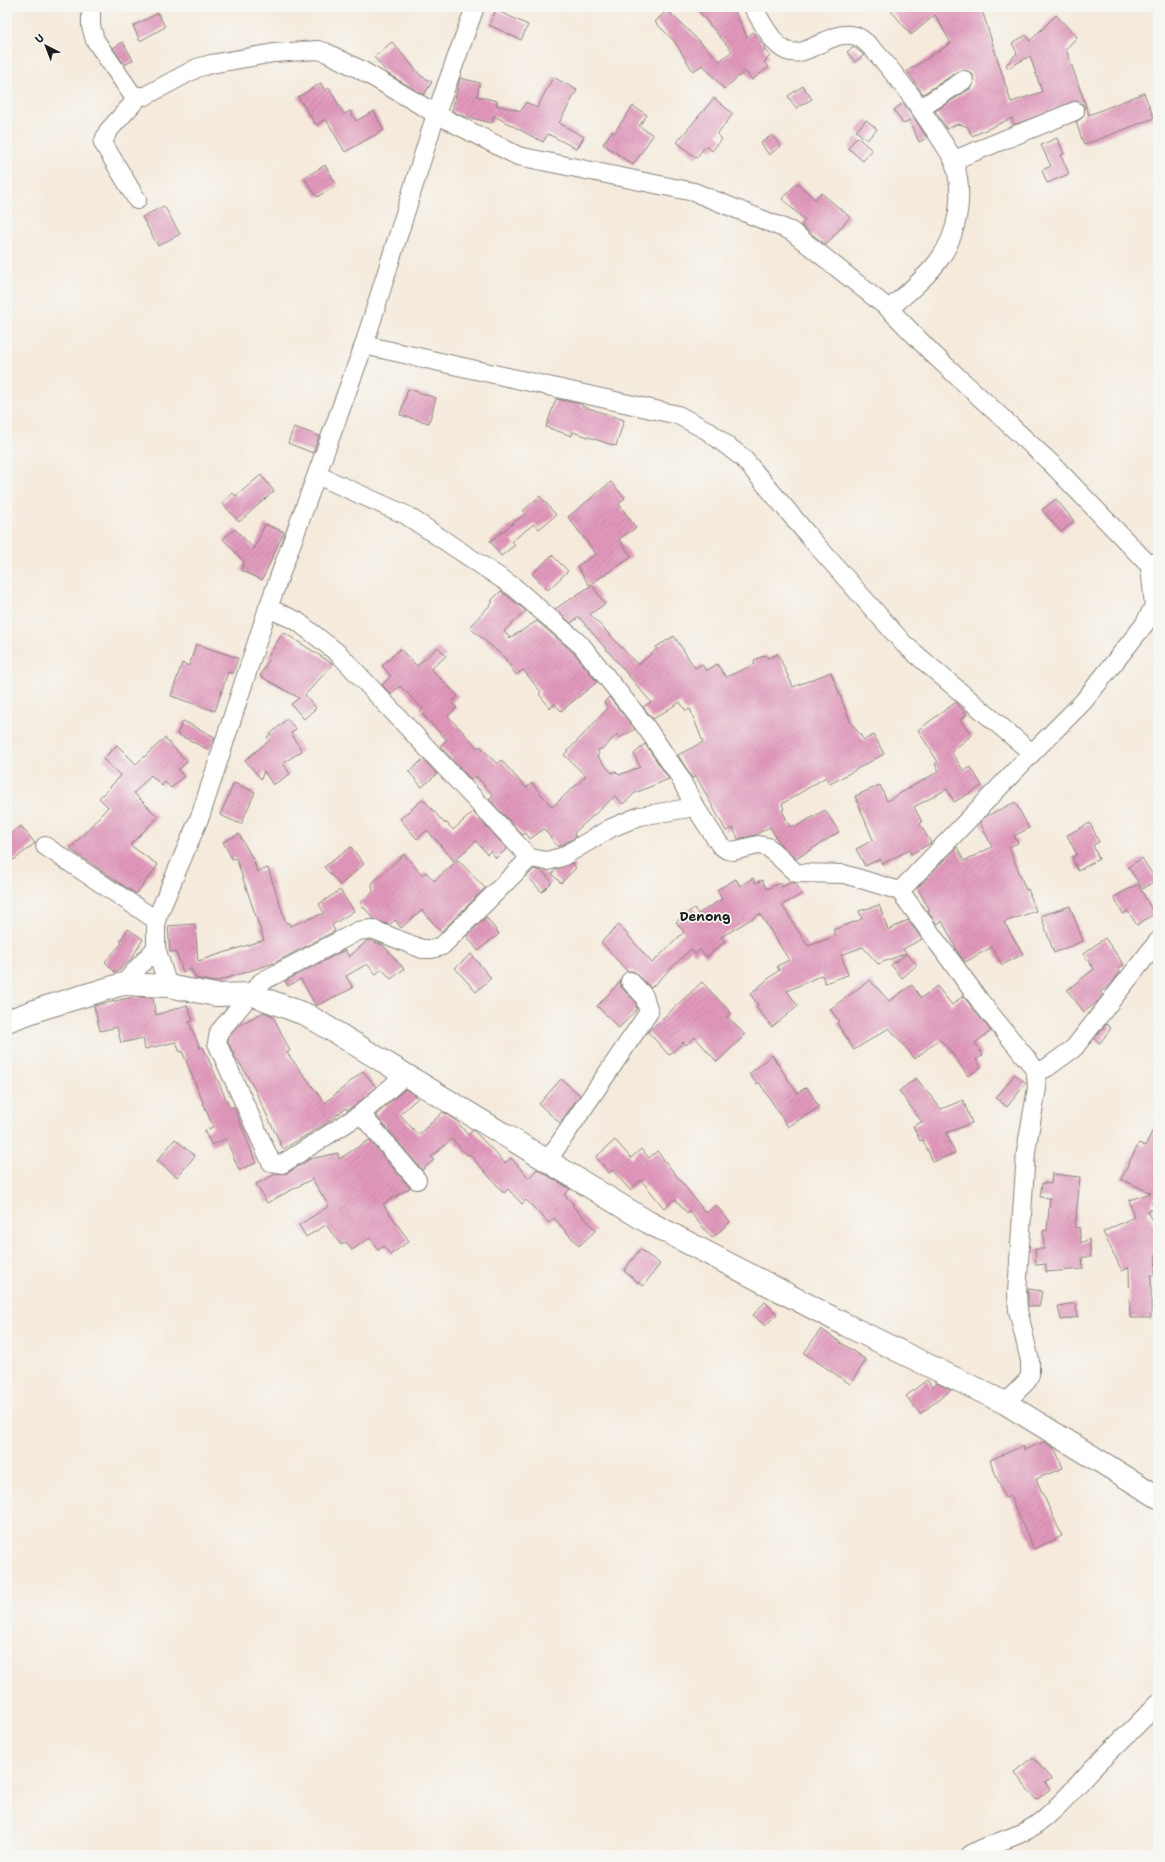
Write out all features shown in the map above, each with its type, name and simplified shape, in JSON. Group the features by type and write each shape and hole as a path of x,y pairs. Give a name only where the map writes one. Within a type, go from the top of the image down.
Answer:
{"street":[{"path":"91,7 91,26 95,40 136,100"},
{"path":"168,986 156,948 156,920 201,814 268,608 364,345 436,114 475,7"},
{"path":"752,7 777,44 789,53 799,53 832,37 842,35 856,36 864,40 890,68 921,108 954,160 958,176 958,202 957,222 950,242 938,261 922,280 889,309"},
{"path":"137,200 103,143 108,131 136,100 136,96 145,96 198,68 211,64 274,53 318,50 331,53 436,114 518,156 694,192 791,231 889,309 933,354 1053,465 1154,564 1154,606 1150,615 1083,702 900,891"},
{"path":"921,108 964,80"},
{"path":"954,160 1075,111"},
{"path":"364,345 678,415 702,427 743,458 812,541 904,644 1032,753"},
{"path":"317,475 406,515 514,586 582,646 646,727 678,774 695,807 715,838 727,850 733,851 761,845 768,847 796,873 844,874 900,891 980,1001 1031,1064 1036,1072 1036,1097 1026,1151 1017,1293 1018,1310 1030,1361 1030,1375 1027,1381 1005,1403"},
{"path":"268,608 302,625 339,654 530,858 547,861 562,857 611,828 640,816 695,807"},
{"path":"45,846 156,920"},
{"path":"406,1074 361,1114 282,1164 271,1162 217,1043 219,1032 261,982 363,929 377,931 422,949 431,949 442,946 530,858"},
{"path":"1036,1072 1048,1067 1074,1048 1158,941"},
{"path":"123,984 156,948"},
{"path":"548,1160 649,1012 644,996 630,981"},
{"path":"7,1021 43,1008 123,984 168,986 216,996 251,994 320,1021 648,1222 846,1325 1005,1403 1158,1497"},
{"path":"361,1114 417,1180"},
{"path":"970,1855 978,1850 1023,1833 1046,1817 1068,1797 1096,1766 1158,1703"}],"building":[{"path":"695,7 733,7 747,37 753,32 765,47 764,49 770,56 764,62 769,67 752,80 745,71 724,89 703,65 693,71 674,41 655,22 667,10 720,61 732,51"},
{"path":"888,7 981,7 1011,102 1042,92 1030,56 1008,68 1006,65 1017,53 1012,43 1026,35 1030,41 1056,15 1077,37 1066,49 1089,115 1144,93 1154,118 1084,145 1076,122 1083,117 1085,107 1076,101 1014,125 1012,118 972,136 967,126 957,124 947,129 935,111 970,89 973,84 973,75 968,71 959,71 923,94 907,71 951,43 935,15 911,35"},
{"path":"496,10 528,25 521,40 489,25"},
{"path":"158,13 165,27 140,41 133,26"},
{"path":"123,42 133,60 125,65 113,48"},
{"path":"392,42 421,76 432,82 424,95 388,74 374,57"},
{"path":"854,47 864,55 855,62 847,52"},
{"path":"553,77 577,90 559,123 584,137 577,149 548,134 543,142 494,116 492,123 463,116 452,111 460,78 480,83 477,96 497,101 496,105 521,111 526,102 537,108"},
{"path":"321,83 325,91 329,88 344,114 350,111 356,121 374,111 384,130 345,152 326,119 316,125 298,97"},
{"path":"803,86 812,99 796,108 788,96"},
{"path":"714,98 733,114 717,134 722,139 712,151 706,146 696,158 677,142"},
{"path":"903,103 927,138 919,142 909,120 903,124 894,110"},
{"path":"633,106 647,115 639,126 653,135 633,165 603,144 612,131 614,133"},
{"path":"866,120 877,129 867,140 856,131"},
{"path":"772,135 781,146 769,155 761,143"},
{"path":"857,137 872,150 863,161 848,148"},
{"path":"1057,138 1064,154 1061,155 1069,174 1047,183 1042,170 1051,166 1041,145"},
{"path":"325,165 337,185 317,197 304,178"},
{"path":"797,183 815,199 821,193 850,217 826,245 801,226 805,220 782,199"},
{"path":"164,206 180,234 158,246 142,217"},
{"path":"408,389 436,398 429,423 400,415"},
{"path":"556,399 582,404 582,406 624,420 616,446 573,432 572,436 546,427"},
{"path":"294,427 319,436 313,453 288,443"},
{"path":"261,475 274,491 239,522 222,503 233,493 236,496"},
{"path":"611,482 625,498 619,504 636,528 619,539 632,557 589,585 577,566 596,554 568,517"},
{"path":"540,496 556,515 539,529 534,524 512,541 515,545 501,556 490,541 525,514 523,511"},
{"path":"1056,499 1074,521 1061,532 1042,510"},
{"path":"265,524 284,532 262,580 241,570 244,562 223,539 235,529 254,549"},
{"path":"552,555 568,571 548,590 532,574"},
{"path":"592,585 605,604 590,614 638,665 657,649 656,647 674,636 695,668 702,664 706,671 717,664 726,677 755,664 754,660 766,655 768,658 778,654 793,687 831,672 850,721 864,740 874,735 884,754 830,784 826,777 782,804 784,809 782,810 790,827 794,825 795,827 825,810 839,832 796,859 780,844 770,827 755,835 738,839 733,828 726,831 696,776 692,778 678,755 703,742 690,709 686,711 680,702 653,719 643,707 651,702 579,617 571,623 555,609"},
{"path":"501,591 526,611 504,631 510,638 537,621 574,653 597,682 561,711 555,704 550,708 539,694 541,692 523,670 516,675 504,657 469,627 493,602 491,601"},
{"path":"283,632 333,664 305,695 316,708 304,719 291,704 299,698 260,676 269,659 267,658"},
{"path":"196,644 238,658 233,673 228,672 215,711 171,696 182,663 189,666"},
{"path":"438,647 446,656 431,669 458,696 452,702 457,708 448,716 478,748 480,746 497,764 501,760 526,788 532,783 552,807 586,776 564,755 608,708 604,702 609,697 635,729 619,738 617,734 605,747 597,751 599,753 597,756 612,773 615,771 619,775 640,767 634,754 645,744 669,779 635,793 623,804 615,796 574,833 576,837 558,847 544,829 530,839 526,833 523,835 489,799 493,795 476,776 471,780 440,746 447,740 420,712 423,709 400,686 391,694 382,685 391,676 382,666 400,649 417,666"},
{"path":"956,702 967,715 960,720 972,735 951,752 964,771 971,767 982,786 954,802 947,789 914,807 922,822 920,824 931,843 911,854 909,850 882,864 880,859 865,866 856,849 873,840 855,796 880,785 887,801 939,771 935,764 938,762 918,730"},
{"path":"287,719 296,729 291,733 302,751 283,763 290,774 273,785 264,771 261,779 245,760 270,740 267,737"},
{"path":"183,721 215,737 209,750 177,734"},
{"path":"165,738 187,762 178,770 184,776 171,788 165,782 162,786 151,775 134,793 158,817 130,845 158,865 136,894 70,849 108,807 99,798 121,776 103,759 117,745 136,764"},
{"path":"423,759 437,774 422,787 409,772"},
{"path":"234,783 255,792 241,824 220,815"},
{"path":"423,799 445,824 446,822 453,830 473,812 507,849 496,858 490,851 487,854 476,841 454,861 427,830 417,839 400,819"},
{"path":"1015,802 1029,828 1014,836 1018,843 1009,847 1036,911 1004,922 1023,954 1002,965 992,947 965,962 955,949 956,948 942,921 937,924 927,911 930,910 917,888 957,847 964,861 992,847 980,822 985,817"},
{"path":"1090,823 1099,842 1093,845 1099,859 1078,871 1072,857 1077,855 1067,835"},
{"path":"21,826 35,843 14,860 7,851 7,837"},
{"path":"239,834 254,861 257,872 268,868 286,923 289,923 290,926 324,913 319,904 340,890 354,911 332,925 335,931 274,963 215,982 196,978 191,969 183,972 176,952 170,952 168,926 195,924 198,961 264,940 236,858 232,859 223,842"},
{"path":"351,847 364,864 340,885 324,867"},
{"path":"404,854 422,875 426,872 434,881 458,860 485,888 441,932 422,910 401,928 395,920 389,925 374,919 360,903 373,892 372,883"},
{"path":"1142,858 1156,880 1143,889 1128,867"},
{"path":"572,863 576,868 561,883 552,874 556,869"},
{"path":"534,869 542,871 552,882 542,892 527,876"},
{"path":"753,878 756,883 762,880 767,889 780,883 782,887 792,882 796,884 802,894 782,905 808,946 836,936 833,930 862,919 859,911 879,905 888,930 908,920 922,939 903,949 906,953 878,964 863,947 841,955 848,975 825,983 822,975 787,991 798,1006 772,1027 756,1007 758,1005 750,994 779,970 777,966 789,960 760,914 721,937 725,942 706,957 700,950 695,954 691,949 651,988 633,971 627,971 601,942 619,925 652,963 684,932 676,922 694,908 698,914 722,899 717,890 736,879 740,886"},
{"path":"1138,884 1154,914 1137,925 1128,911 1123,914 1114,897"},
{"path":"1070,906 1083,941 1054,953 1041,916"},
{"path":"486,917 499,934 478,951 467,936"},
{"path":"128,929 143,939 132,958 116,973 105,962 122,943 120,941"},
{"path":"1105,938 1124,965 1118,968 1120,972 1110,986 1100,992 1103,995 1097,1002 1084,1012 1067,990 1094,969 1083,954"},
{"path":"368,940 383,945 404,969 391,979 382,969 376,974 367,964 346,976 353,988 316,1006 301,979 288,986 285,981 345,950 349,957"},
{"path":"471,954 491,978 476,992 455,968"},
{"path":"907,954 917,965 902,978 891,965"},
{"path":"870,980 889,1001 912,985 921,998 937,986 952,1005 963,996 991,1031 975,1043 983,1055 976,1060 981,1067 968,1076 948,1048 939,1039 915,1059 889,1028 854,1050 837,1023 839,1021 830,1009"},
{"path":"620,982 622,988 635,1001 637,1009 619,1028 597,1006"},
{"path":"702,982 731,1013 727,1016 745,1035 717,1062 695,1037 686,1045 683,1042 669,1055 648,1032"},
{"path":"138,997 153,998 156,1015 187,1005 193,1021 189,1022 200,1048 203,1047 230,1108 234,1107 256,1163 239,1170 226,1139 212,1145 204,1131 213,1127 182,1051 180,1052 176,1042 145,1049 143,1038 121,1043 117,1027 100,1031 94,1006"},
{"path":"264,1012 273,1016 290,1051 287,1053 325,1103 363,1071 376,1087 355,1106 347,1110 346,1108 325,1124 283,1149 254,1088 238,1060 237,1061 228,1042 229,1037 239,1025"},
{"path":"1106,1024 1111,1028 1100,1043 1094,1039"},
{"path":"772,1055 797,1093 807,1087 819,1107 788,1127 759,1082 757,1084 749,1074"},
{"path":"1015,1074 1026,1083 1007,1107 996,1098"},
{"path":"916,1078 941,1109 963,1100 972,1123 946,1133 955,1153 933,1162 923,1140 920,1141 913,1126 922,1122 899,1091"},
{"path":"561,1079 580,1095 560,1123 539,1104"},
{"path":"405,1089 418,1098 400,1114 418,1135 443,1112 455,1119 468,1135 473,1130 505,1163 511,1158 529,1178 537,1169 570,1189 564,1195 574,1204 572,1205 596,1230 579,1246 554,1218 549,1223 526,1200 522,1204 508,1189 504,1193 469,1154 467,1155 452,1139 431,1157 434,1160 422,1170 376,1115"},
{"path":"1158,1120 1158,1197 1156,1195 1152,1203 1154,1209 1147,1211 1158,1233 1158,1253 1156,1254 1155,1275 1151,1275 1151,1318 1130,1318 1129,1267 1122,1271 1103,1232 1134,1217 1129,1200 1151,1193 1121,1179 1139,1143 1145,1146"},
{"path":"175,1139 195,1156 177,1177 157,1161"},
{"path":"369,1140 410,1188 383,1204 409,1241 390,1255 384,1246 378,1250 370,1238 352,1250 346,1242 341,1245 326,1225 306,1237 299,1225 329,1206 312,1179 267,1203 256,1184 276,1174 288,1173 310,1159 338,1153 339,1159"},
{"path":"615,1140 631,1158 641,1149 649,1158 657,1151 706,1213 716,1205 730,1222 712,1238 689,1211 687,1213 675,1199 664,1208 641,1180 630,1190 612,1170 609,1173 596,1157"},
{"path":"1052,1174 1080,1177 1075,1228 1079,1227 1081,1243 1089,1239 1091,1257 1082,1257 1083,1269 1046,1272 1046,1264 1036,1265 1035,1249 1044,1249 1043,1231 1047,1230 1050,1198 1040,1197 1042,1183 1051,1184"},
{"path":"640,1249 660,1264 643,1286 624,1271"},
{"path":"1028,1289 1042,1291 1039,1307 1028,1306"},
{"path":"765,1302 777,1314 765,1326 753,1315"},
{"path":"1075,1303 1078,1317 1061,1320 1058,1306"},
{"path":"821,1329 866,1360 850,1384 804,1353"},
{"path":"927,1380 932,1387 937,1383 951,1390 920,1414 906,1396"},
{"path":"1044,1442 1055,1449 1063,1468 1036,1479 1062,1536 1034,1549 1010,1496 1005,1498 990,1460 1023,1446 1024,1450"},
{"path":"1033,1757 1051,1779 1045,1783 1050,1789 1036,1800 1014,1772"}],"district":[{"name":"Denong","path":"705,916"}]}
